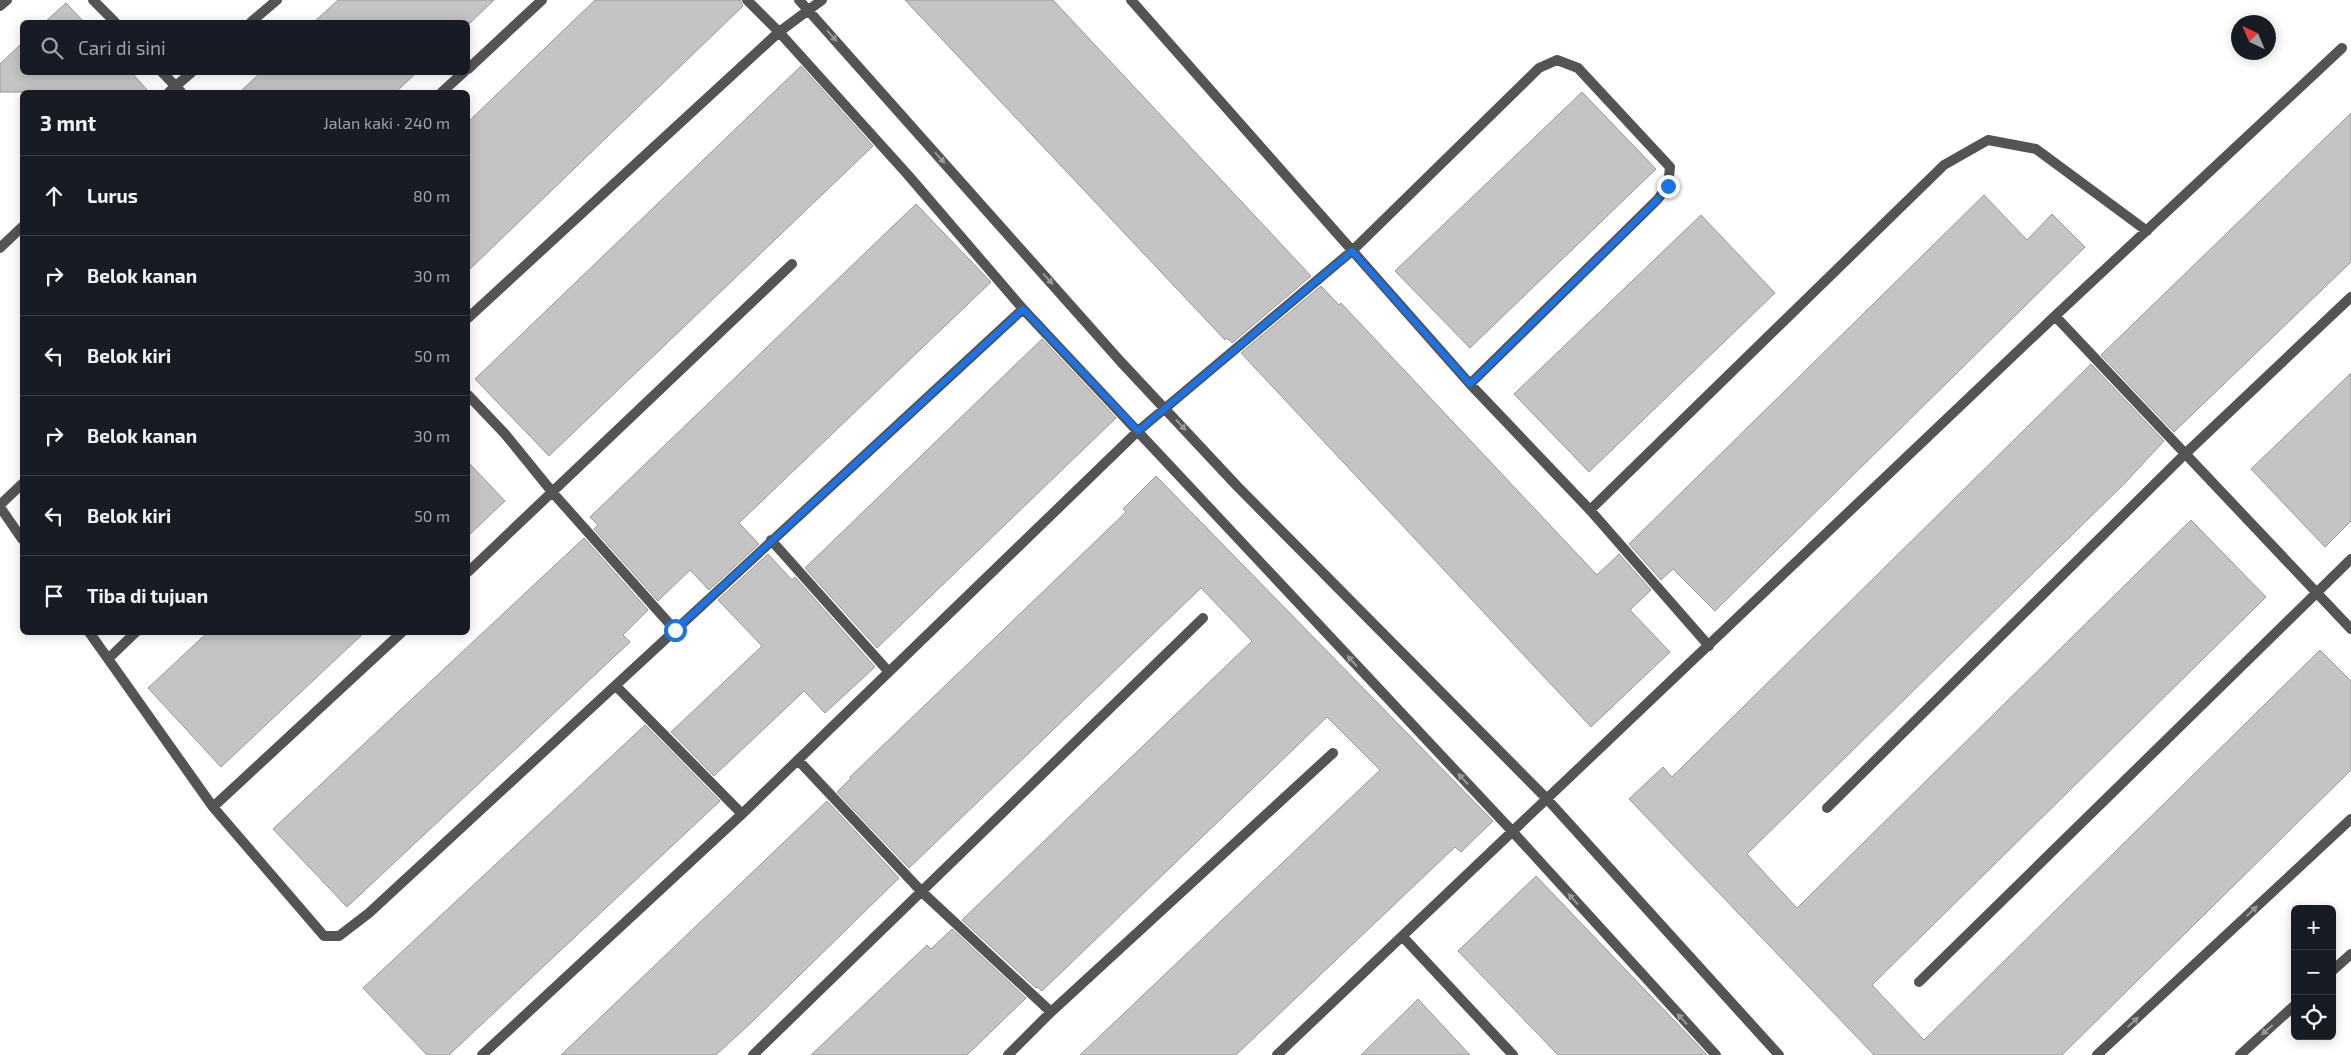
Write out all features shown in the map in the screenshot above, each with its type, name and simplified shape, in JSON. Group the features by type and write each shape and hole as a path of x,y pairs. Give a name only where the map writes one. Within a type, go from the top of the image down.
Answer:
{"street":[{"path":"0,6 7,0"},
{"path":"93,0 113,20"},
{"path":"253,20 277,0"},
{"path":"470,67 542,0"},
{"path":"747,0 779,32 908,175 1023,309 1512,831 1716,1055"},
{"path":"799,0 1114,354 1237,486 1547,799 1779,1055"},
{"path":"470,316 779,32 822,0"},
{"path":"1131,0 1470,384 1590,510 1709,646"},
{"path":"1277,1055 2055,316 2342,48"},
{"path":"482,1055 742,814 1138,431 1164,407 1352,251 1539,68 1557,60 1578,68 1670,167 1668,186 1657,200 1470,384"},
{"path":"164,75 174,90"},
{"path":"176,90 189,75"},
{"path":"444,90 461,75"},
{"path":"1590,510 1944,165 1988,140 2036,149 2146,231"},
{"path":"0,248 20,229"},
{"path":"470,570 792,264"},
{"path":"1826,808 2185,454 2351,297"},
{"path":"91,635 213,807 324,936 339,936 369,913 1023,309"},
{"path":"2055,316 2351,629"},
{"path":"470,397 675,630"},
{"path":"20,486 0,506 20,536"},
{"path":"771,540 888,671"},
{"path":"1919,982 2351,559"},
{"path":"753,1055 1203,618"},
{"path":"108,659 133,635"},
{"path":"213,807 399,635"},
{"path":"616,686 742,814"},
{"path":"1008,1055 1051,1012 1333,753"},
{"path":"798,760 922,892 1051,1012"},
{"path":"2098,1055 2351,819"},
{"path":"1403,937 1513,1055"},
{"path":"2336,967 2351,954"},
{"path":"2240,1055 2291,1009"}],"building":[{"path":"338,0 494,0 470,23 470,20 316,20"},
{"path":"595,0 740,0 743,6 470,269 470,120"},
{"path":"905,0 1053,0 1311,276 1232,343 1227,338 1225,340"},
{"path":"66,3 82,20 47,20"},
{"path":"20,45 20,75 134,75 147,90 20,90 20,92 0,92 0,64"},
{"path":"801,66 873,146 549,456 475,379"},
{"path":"258,75 414,75 398,90 242,90"},
{"path":"1582,92 1656,169 1470,348 1395,271"},
{"path":"2351,113 2351,262 2174,432 2101,355"},
{"path":"1984,195 2027,240 2052,214 2085,247 1715,611 1673,569 1661,580 1629,544"},
{"path":"916,204 991,282 739,523 759,544 709,590 690,570 658,601 594,529 598,525 590,517"},
{"path":"1701,215 1775,293 1589,472 1514,394"},
{"path":"1321,286 1339,305 1341,303 1597,575 1619,554 1651,590 1630,610 1670,652 1591,727 1241,353"},
{"path":"1042,339 1116,418 877,648 805,568"},
{"path":"2091,364 2164,441 2124,484 1747,854 1797,908 2191,520 2266,597 1872,985 1924,1040 2320,650 2351,681 2351,770 2062,1055 1874,1055 1629,799 1663,767 1672,777"},
{"path":"2351,373 2351,521 2325,547 2251,469"},
{"path":"470,464 505,501 470,534"},
{"path":"1156,476 1493,821 1461,852 1455,847 1236,1055 1080,1055 1380,770 1327,717 1042,991 1036,988 962,920 1252,641 1201,588 909,868 837,792 850,777 1126,512 1123,509"},
{"path":"584,538 648,610 623,635 630,642 347,907 273,829"},
{"path":"768,554 792,580 795,577 875,667 825,713 804,691 714,776 671,732 762,646 718,600"},
{"path":"205,635 362,635 221,767 148,688"},
{"path":"645,725 720,801 449,1055 427,1055 363,988"},
{"path":"827,801 899,878 753,1021 716,1055 561,1055"},
{"path":"1536,876 1707,1055 1558,1055 1458,951"},
{"path":"952,929 1026,998 967,1055 811,1055 927,945 931,949"},
{"path":"1418,999 1470,1055 1361,1055"}],"route":[{"path":"675,630 1023,309 1138,431 1164,407 1352,251 1470,384 1657,200 1668,186"}]}
